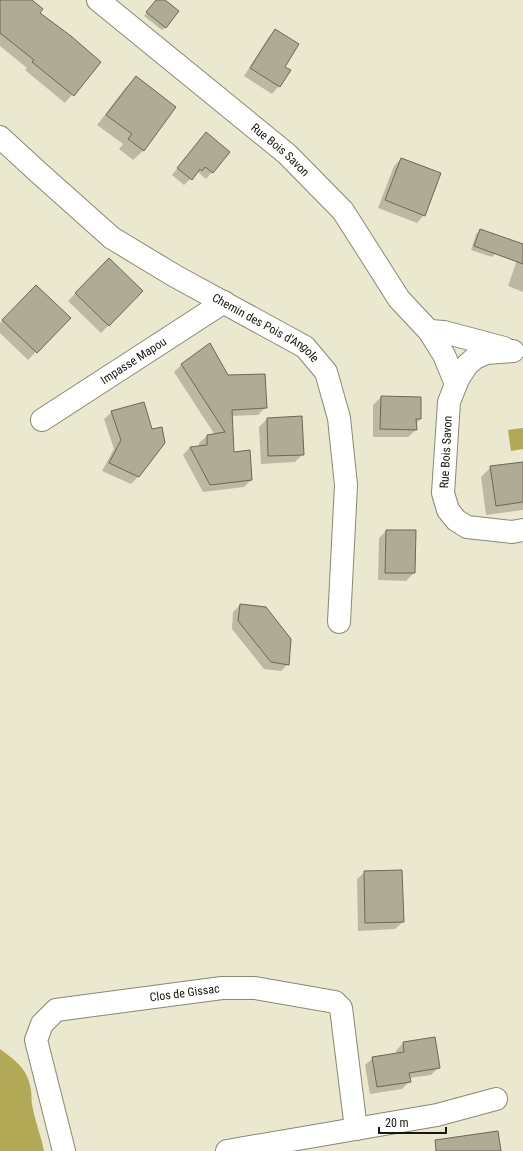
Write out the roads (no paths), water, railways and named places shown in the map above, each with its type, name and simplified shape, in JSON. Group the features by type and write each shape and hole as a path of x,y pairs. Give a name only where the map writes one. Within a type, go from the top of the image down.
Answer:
{"street":[{"name":"Rue Bois Savon","path":"98,0 287,154 343,211 399,299 429,331 444,355 456,384"},
{"name":"Chemin des Pois d'Angole","path":"0,137 112,238 175,276 305,347 326,372 339,418 346,484 339,622"},
{"name":"Impasse Mapou","path":"42,420 224,302"},
{"name":"Rue Bois Savon","path":"429,331 444,332 518,351"},
{"name":"Rue Bois Savon","path":"518,351 486,353 475,358 467,365 456,384 449,402 443,493 448,510 456,520 467,527 512,532 523,530"},
{"name":"Clos de Gissac","path":"64,1151 36,1040 42,1024 56,1010 222,988 255,988 335,1002 341,1008 356,1129"},
{"path":"227,1151 437,1115 496,1099"}]}
